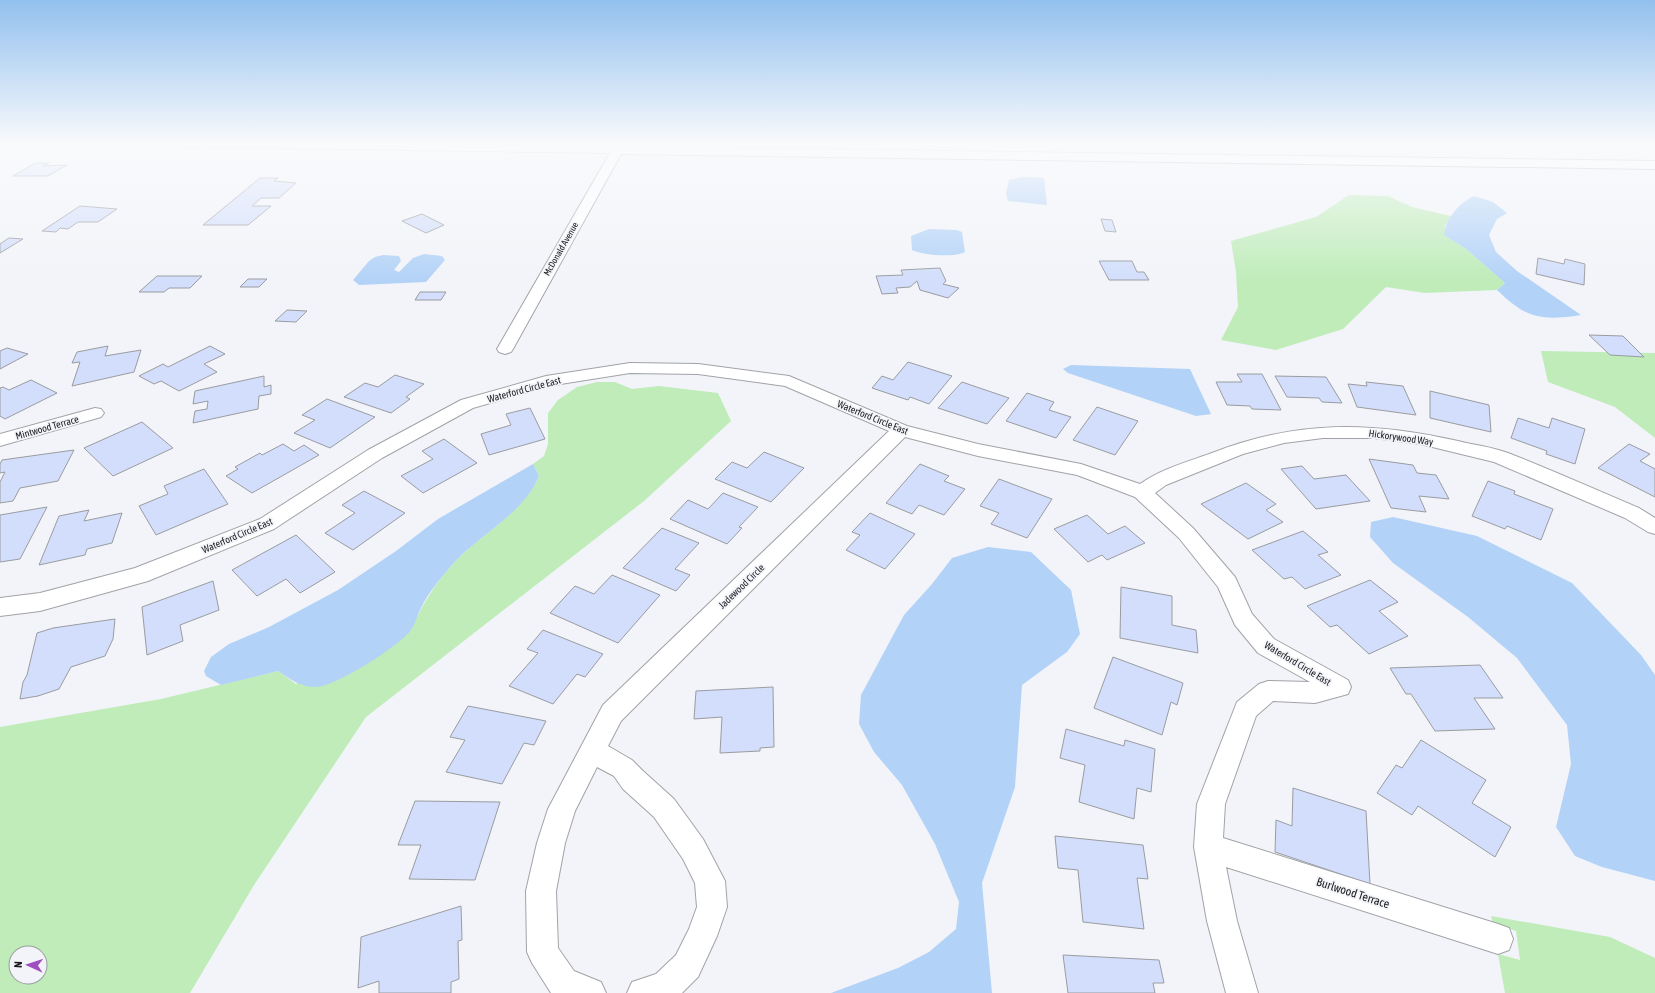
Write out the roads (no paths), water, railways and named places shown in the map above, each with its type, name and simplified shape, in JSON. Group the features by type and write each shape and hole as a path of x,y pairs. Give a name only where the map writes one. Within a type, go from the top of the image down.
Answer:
{"street":[{"name":"McDonald Avenue","path":"505,348 596,189"},
{"name":"Waterford Circle East","path":"0,608 40,602 140,575 267,524 375,454 467,404 546,381 630,368 698,369 789,381 901,430 978,450 1081,470 1142,492 1186,532 1227,583 1243,618 1266,646 1338,687 1315,693 1268,691 1246,710 1212,804 1208,847 1222,921 1242,993"},
{"name":"Mintwood Terrace","path":"0,440 94,413"},
{"name":"Jadewood Circle","path":"590,993 563,983 543,952 541,891 551,843 562,809 612,713 901,430"},
{"name":"Hickorywood Way","path":"1142,492 1159,480 1173,474 1236,450 1283,437 1323,432 1374,432 1420,438 1500,457 1632,513 1655,527"},
{"path":"592,750 623,768 633,780 664,808 693,849 710,881 712,907 702,936 687,966 664,988 643,993"},
{"name":"Burlwood Terrace","path":"1208,847 1498,939"}],"water":[{"path":"1007,189 1045,189 1047,205 1008,201 1006,193"},
{"path":"1474,196 1493,202 1507,213 1497,219 1489,235 1496,252 1517,271 1581,315 1555,318 1535,316 1517,307 1497,290 1505,283 1465,248 1444,235 1450,217 1458,207"},
{"path":"929,229 957,230 962,232 965,252 954,255 938,255 916,252 912,250 911,236"},
{"path":"424,254 442,256 445,260 426,282 359,285 353,280 369,261 375,257 383,255 399,256 401,261 394,270 399,272 413,258"},
{"path":"1071,365 1190,369 1211,414 1196,416 1068,373 1063,369"},
{"path":"533,464 539,476 532,490 511,513 474,544 451,566 427,597 411,630 405,637 382,655 352,673 325,685 316,687 301,684 278,671 221,685 206,676 204,671 211,657 229,644 269,627 338,590 396,551 438,519"},
{"path":"1393,517 1477,536 1572,583 1641,655 1655,675 1655,881 1602,867 1575,856 1556,827 1571,764 1567,725 1517,658 1468,617 1393,563 1370,537 1371,522"},
{"path":"988,547 1031,552 1071,590 1080,634 1067,652 1022,685 1015,787 982,883 992,993 831,993 898,968 929,952 956,929 959,902 935,844 902,785 874,752 859,724 861,695 904,615 932,584 952,558"}]}
